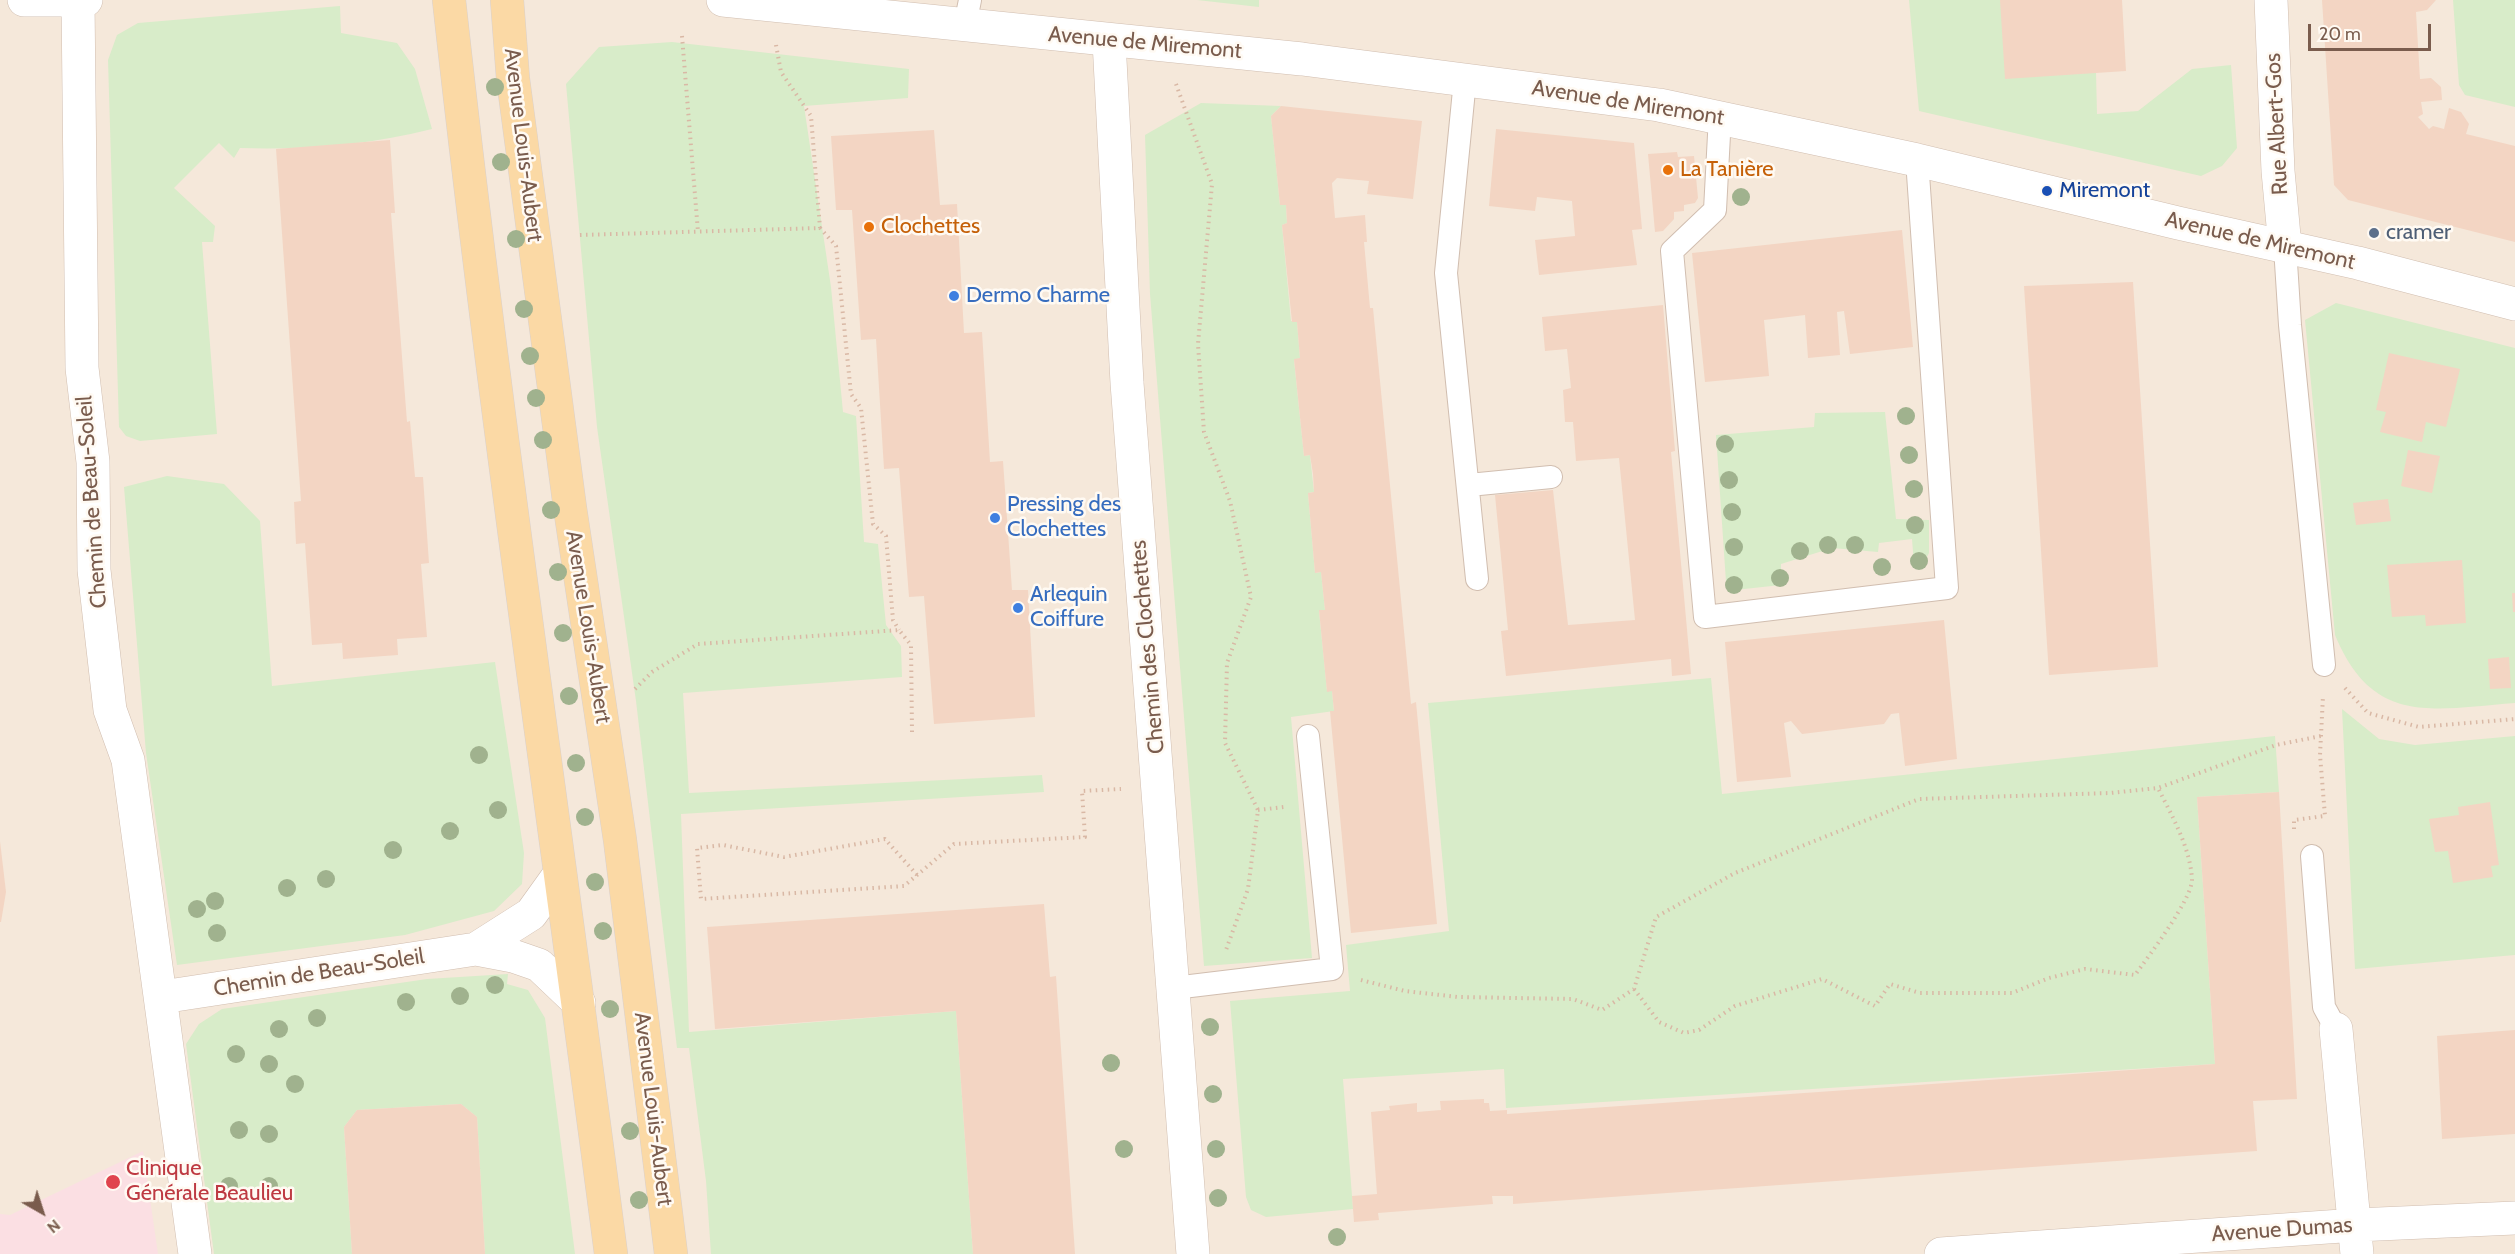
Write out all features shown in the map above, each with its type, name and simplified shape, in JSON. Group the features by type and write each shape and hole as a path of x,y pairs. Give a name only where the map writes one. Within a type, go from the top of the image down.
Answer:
{"main road":[{"path":"449,0 559,876 579,1003 611,1254"},
{"name":"Avenue Louis-Aubert","path":"507,0 513,79 570,508 620,840 671,1254"}],"street":[{"path":"0,2 16,0"},
{"path":"24,0 86,0"},
{"name":"Avenue de Miremont","path":"723,0 967,13 1109,40 1302,59 1659,105 1917,159 2515,304"},
{"name":"Rue Albert-Gos","path":"2271,0 2278,171 2285,247"},
{"name":"Chemin de Beau-Soleil","path":"78,1 82,368 93,462 94,570 110,710 128,760 195,1254"},
{"name":"Chemin des Clochettes","path":"1109,40 1127,383 1193,1254"},
{"name":"Chemin de Beau-Soleil","path":"476,949 531,914 559,876"},
{"name":"Chemin de Beau-Soleil","path":"162,998 476,949 513,956 539,965 579,1003"},
{"path":"2336,1029 2357,1240"},
{"name":"Avenue Dumas","path":"1941,1254 2357,1240 2515,1218"}],"lane":[{"path":"1465,80 1446,273 1477,579"},
{"path":"1720,116 1715,210 1672,250 1705,617 1947,588 1917,159"},
{"path":"2285,247 2290,325 2324,665"},
{"path":"1469,484 1551,477"},
{"path":"1174,988 1332,969 1308,736"},
{"path":"2312,856 2324,1007 2336,1029"}],"path":[{"path":"682,36 699,232"},
{"path":"776,45 782,72 811,116 820,228 836,246 851,394 861,408 873,524 886,536 893,620 911,645 912,732"},
{"path":"1176,84 1212,184 1198,344 1204,432 1230,501 1251,597 1227,663 1226,743 1258,810 1248,889 1214,984"},
{"path":"580,235 820,228"},
{"path":"635,690 652,672 698,644 899,630"},
{"path":"2324,665 2368,713 2378,716 2419,727 2515,719"},
{"path":"2312,856 2294,854 2294,820 2325,816 2321,736 2324,665"},
{"path":"2158,788 2181,835 2193,881 2174,919 2135,975 2085,969 2049,978 2012,993 1920,993 1890,984 1875,1006 1822,979 1734,1006 1699,1030 1684,1033 1659,1022 1634,988 1636,974 1656,917 1735,873 1919,799 2110,793 2158,788 2276,745 2321,736"},
{"path":"917,875 885,839 784,857 723,845 697,848 701,899 904,886 954,844 1085,837 1082,791 1128,788"},
{"path":"1332,969 1349,978 1405,991 1458,997 1574,999 1602,1010 1634,988"}],"shaded area":[{"path":"0,0 2515,0 2515,1254 0,1254"},
{"name":"Clinique Générale Beaulieu","path":"143,1151 158,1254 0,1254 0,1214 10,1215"}],"green space":[{"path":"1197,0 1259,0 1259,7"},
{"path":"1909,0 2000,0 2096,72 2097,114 2138,111 2192,69 2231,65 2237,148 2222,166 2201,176 1919,111"},
{"path":"2453,0 2515,0 2515,107 2465,95 2459,85"},
{"path":"340,6 341,33 397,43 415,69 432,129 361,143 288,148 240,148 234,158 219,143 174,188 215,226 213,242 202,242 217,434 140,441 126,436 119,427 108,60 117,35 138,23"},
{"path":"672,42 909,69 908,98 804,106 831,287 843,412 856,416 864,542 878,544 886,625 901,646 902,677 683,693 689,793 1042,775 1044,792 681,814 689,1032 956,1011 973,1254 711,1254 706,1181 689,1048 677,1048 636,701 597,427 566,84 599,47"},
{"path":"1201,103 1281,106 1271,116 1280,205 1286,205 1287,223 1282,225 1291,321 1297,322 1300,358 1294,360 1304,456 1310,455 1314,492 1308,493 1315,573 1321,572 1325,610 1319,611 1327,691 1332,691 1334,711 1291,717 1312,958 1204,966 1150,294 1145,135"},
{"path":"2336,303 2515,348 2515,703 2432,708 2408,706 2387,699 2368,685 2350,665 2335,635 2305,320"},
{"path":"1885,412 1896,519 1929,520 1929,553 1922,566 1914,565 1912,539 1879,543 1878,552 1832,548 1781,564 1781,585 1735,590 1726,582 1716,435 1814,427 1815,413"},
{"path":"167,476 224,484 260,521 272,686 495,662 524,853 522,884 494,911 405,935 177,965 146,753 124,487"},
{"path":"1711,678 1722,794 2275,736 2279,792 2197,797 2215,1064 1506,1108 1504,1069 1343,1079 1353,1209 1266,1217 1251,1210 1246,1197 1230,1001 1350,991 1346,945 1449,931 1428,703"},
{"path":"2342,709 2379,739 2415,745 2515,736 2515,955 2355,969"},
{"path":"508,974 507,984 528,990 545,1018 575,1254 485,1254 477,1117 461,1104 357,1110 344,1127 352,1254 214,1254 186,1044 199,1024 222,1009 427,979"}],"building":[{"path":"2000,0 2122,0 2126,71 2005,79"},
{"path":"2322,0 2436,0 2427,10 2416,12 2420,79 2431,78 2441,87 2442,100 2421,102 2423,114 2418,117 2429,129 2433,126 2444,129 2449,108 2461,112 2469,124 2466,134 2515,146 2515,242 2348,200 2334,185"},
{"path":"1281,106 1422,121 1413,199 1367,194 1369,181 1337,178 1332,183 1335,218 1365,215 1367,242 1364,242 1370,308 1373,308 1411,704 1416,702 1437,924 1351,933 1330,711 1334,711 1332,691 1327,692 1319,610 1325,610 1321,572 1315,573 1308,493 1314,492 1313,474 1310,455 1304,456 1294,359 1300,358 1297,322 1292,322 1282,225 1287,223 1286,205 1280,205 1271,116"},
{"path":"1496,129 1634,143 1642,229 1632,230 1637,265 1539,275 1535,240 1575,236 1572,201 1537,197 1535,211 1489,206"},
{"path":"934,130 940,205 957,204 964,333 982,332 990,462 1003,461 1012,590 1028,590 1035,717 934,724 924,596 909,597 899,468 884,469 876,339 861,340 852,210 836,210 831,136"},
{"path":"390,140 395,213 391,213 407,422 410,421 415,477 423,477 429,563 421,564 427,637 397,639 398,655 343,659 342,643 312,645 305,543 296,544 294,502 301,501 276,149"},
{"path":"1677,152 1678,157 1694,156 1698,198 1695,203 1684,205 1684,211 1674,212 1674,219 1663,231 1655,232 1648,154"},
{"path":"1902,230 1913,347 1850,354 1844,311 1837,312 1840,355 1808,358 1805,315 1764,320 1769,376 1705,382 1692,253"},
{"path":"2133,282 2158,667 2049,675 2024,286"},
{"path":"1663,305 1675,451 1671,452 1691,674 1672,676 1671,659 1506,676 1501,631 1508,630 1495,495 1553,490 1568,625 1635,620 1619,458 1576,461 1573,422 1565,422 1563,390 1571,388 1567,349 1545,351 1542,317"},
{"path":"2389,353 2460,369 2446,427 2426,422 2422,442 2380,432 2386,412 2376,410"},
{"path":"2408,450 2440,456 2432,493 2401,486"},
{"path":"2388,499 2391,521 2356,525 2353,503"},
{"path":"2462,560 2466,623 2426,626 2425,615 2392,617 2387,565"},
{"path":"2512,593 2515,593 2515,612 2513,612"},
{"path":"1944,620 1957,759 1905,766 1899,713 1891,714 1884,724 1802,734 1791,721 1784,723 1791,777 1737,782 1725,642"},
{"path":"2509,657 2511,688 2490,689 2488,659"},
{"path":"2279,792 2297,1099 2253,1101 2257,1151 1513,1204 1513,1196 1492,1196 1493,1204 1378,1213 1379,1220 1354,1222 1352,1196 1377,1194 1371,1112 1390,1110 1389,1106 1417,1103 1417,1112 1441,1110 1440,1101 1484,1099 1484,1103 1489,1103 1490,1111 1507,1110 1507,1114 2215,1064 2197,797"},
{"path":"2490,802 2499,865 2491,866 2493,877 2453,883 2448,851 2435,852 2429,819 2459,815 2458,807"},
{"path":"0,841 6,892 1,922 0,922"},
{"path":"1044,904 1050,977 1056,976 1075,1254 973,1254 956,1011 715,1029 707,927"},
{"path":"2515,1030 2515,1134 2442,1139 2437,1036"},
{"path":"461,1104 477,1117 485,1254 352,1254 344,1127 357,1110"}],"place":[{"name":"La Tanière","path":"1668,170"},
{"name":"Miremont","path":"2047,191"},
{"name":"Clochettes","path":"869,227"},
{"name":"cramer","path":"2374,233"},
{"name":"Dermo Charme","path":"954,296"},
{"name":"Pressing des Clochettes","path":"995,518"},
{"name":"Arlequin Coiffure","path":"1018,608"},
{"name":"Clinique Générale Beaulieu","path":"113,1182"}]}
